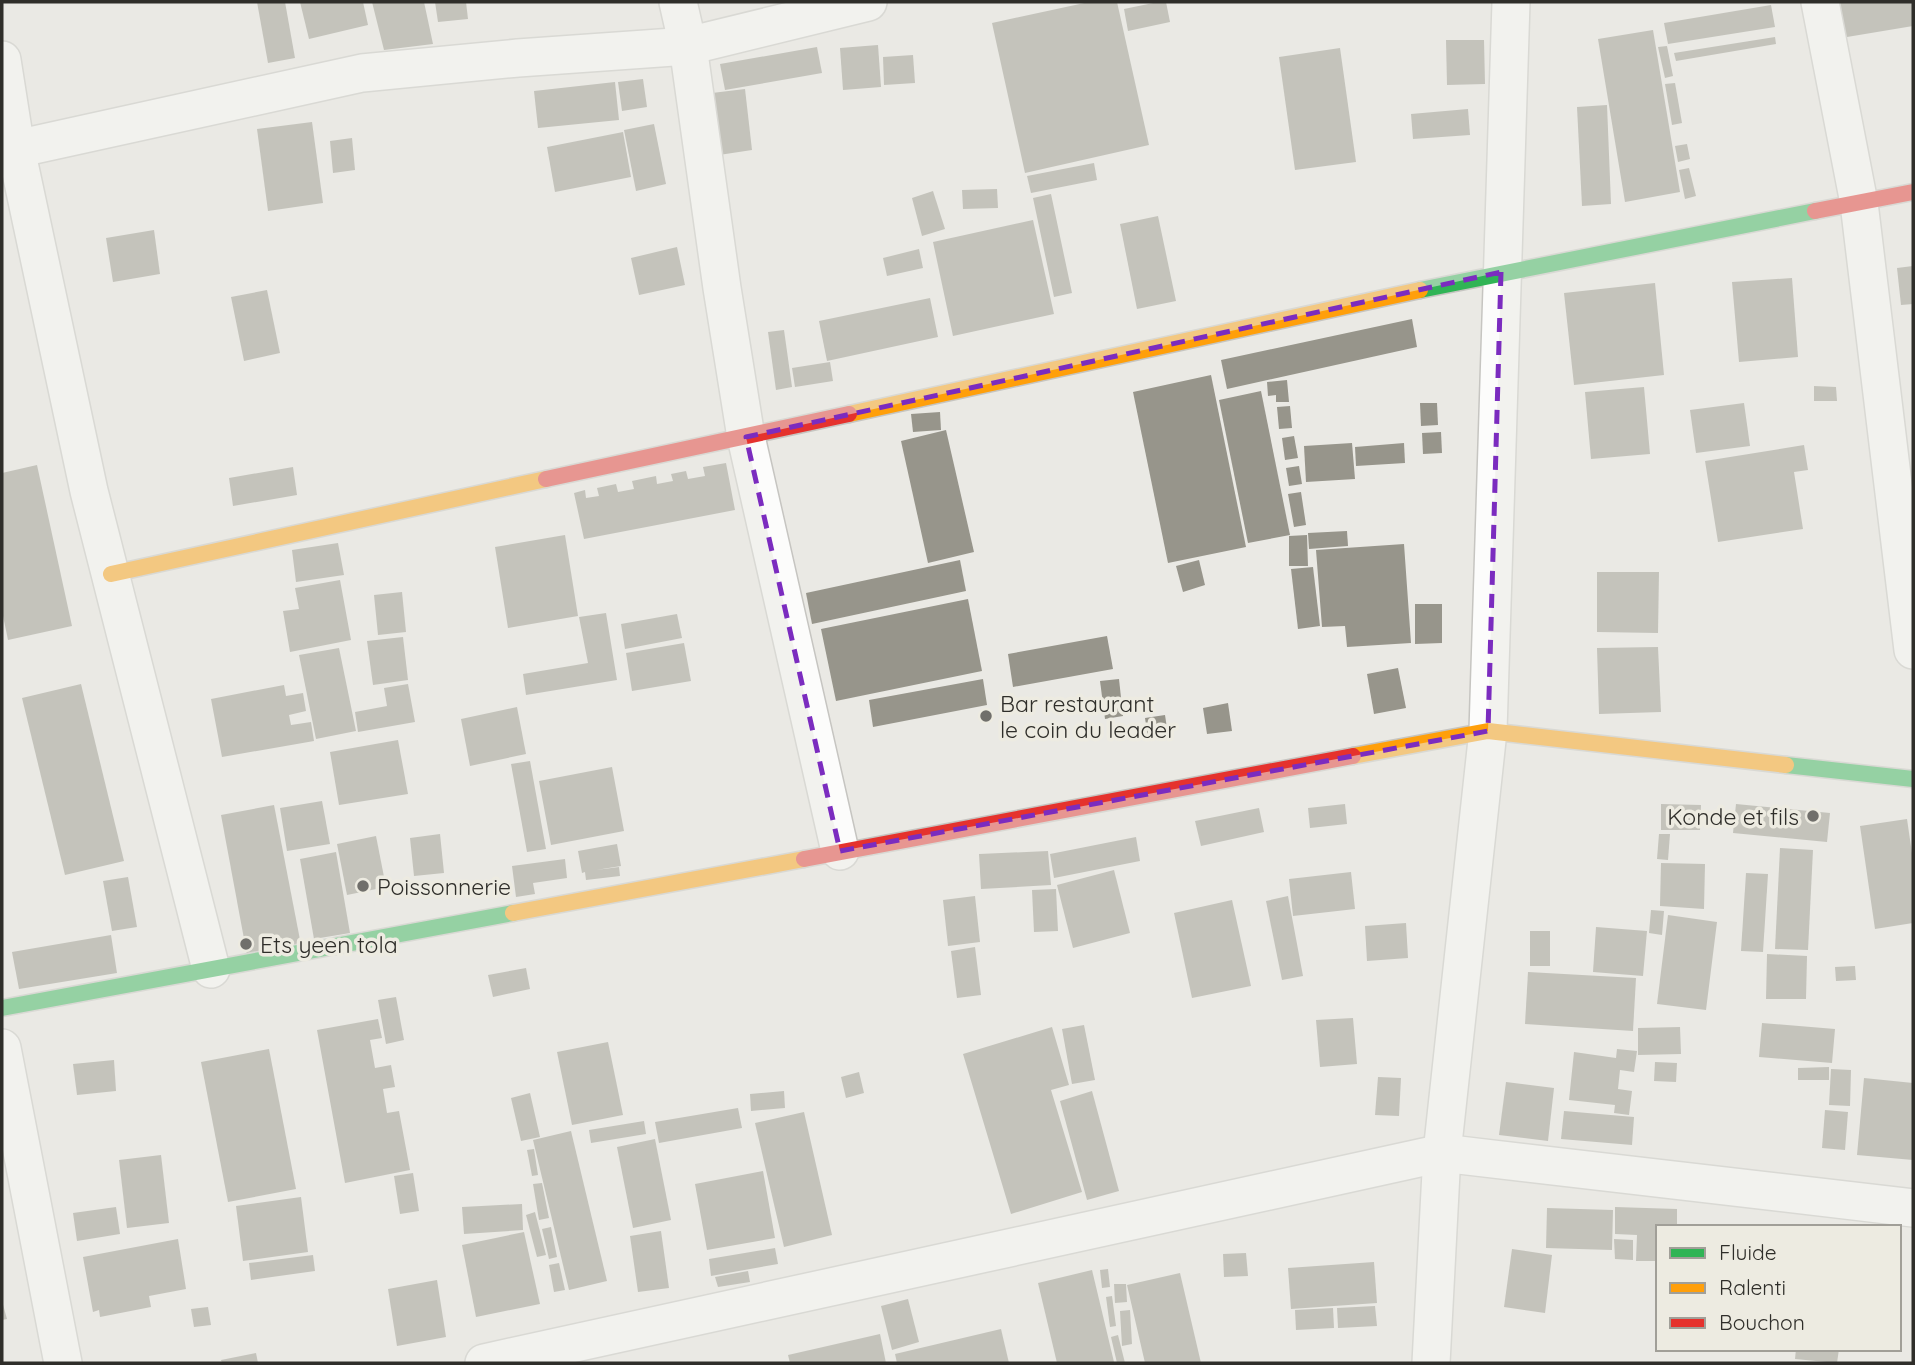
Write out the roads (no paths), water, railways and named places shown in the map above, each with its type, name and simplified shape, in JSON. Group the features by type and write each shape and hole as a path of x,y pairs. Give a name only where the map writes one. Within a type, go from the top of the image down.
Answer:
{"street":[{"path":"678,2 688,46 746,437 840,851"},
{"path":"16,149 362,74 518,58 688,46 868,2"},
{"path":"1431,1363 1442,1153 1488,731 1511,2"},
{"path":"1820,2 1859,203 1913,650"},
{"path":"2,60 16,149 89,491 211,969"},
{"path":"111,574 1501,272 1913,192"},
{"path":"2,1008 1488,731 1913,779"},
{"path":"2,1048 63,1363"},
{"path":"484,1363 1442,1153 1913,1208"}],"place":[{"name":"Bar restaurant le coin du leader","path":"986,716"},
{"name":"Konde et fils","path":"1813,816"},
{"name":"Poissonnerie","path":"363,886"},
{"name":"Ets yeen tola","path":"246,944"}]}
